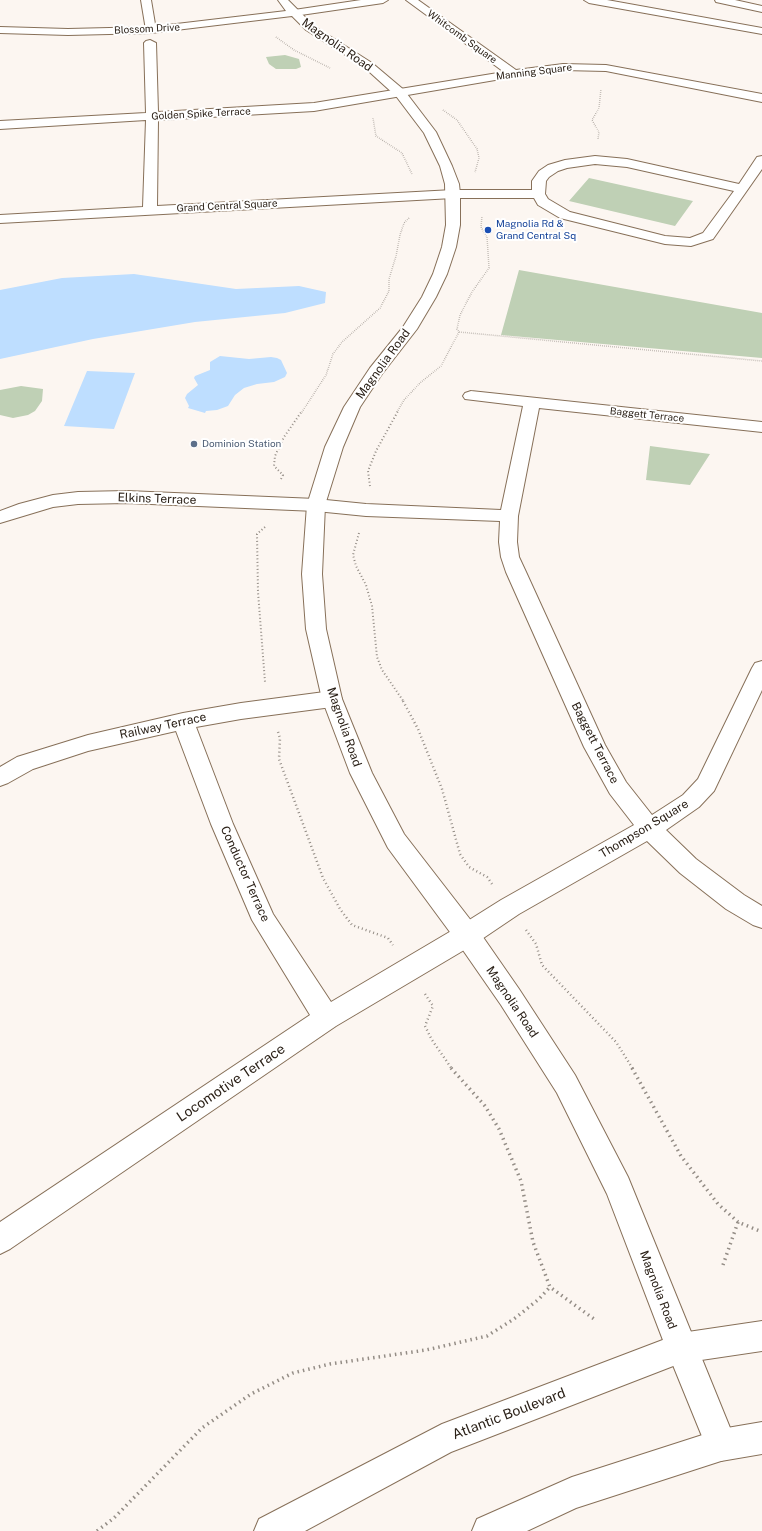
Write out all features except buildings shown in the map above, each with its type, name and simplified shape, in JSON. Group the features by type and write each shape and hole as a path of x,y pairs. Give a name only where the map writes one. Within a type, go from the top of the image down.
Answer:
{"street":[{"path":"146,0 150,30"},
{"name":"Blossom Drive","path":"0,30 68,32 150,30 228,22 288,7 383,0"},
{"name":"Whitcomb Square","path":"411,0 514,74"},
{"path":"590,0 762,31"},
{"path":"720,0 762,9"},
{"path":"665,14 677,4"},
{"name":"Magnolia Road","path":"288,7 316,33 368,65 400,93 430,132 446,166 452,184 453,194 453,225 449,247 440,274 429,297 409,328 376,371 352,407 334,447 316,505 312,574 316,629 332,700 361,773 396,841 467,935 510,997 566,1084 618,1187 721,1445"},
{"path":"150,43 152,116 150,210"},
{"name":"Manning Square","path":"400,93 549,68 577,67 622,71 761,97"},
{"name":"Golden Spike Terrace","path":"0,125 298,109 400,93"},
{"path":"742,189 627,163 595,160 565,164 553,168 544,174 538,181 538,194 543,202 565,215 678,242 700,240 708,236 742,189 762,160"},
{"path":"453,194 538,194"},
{"name":"Grand Central Square","path":"0,219 453,194"},
{"name":"Baggett Terrace","path":"471,396 762,428"},
{"name":"Baggett Terrace","path":"532,402 509,516 508,542 510,557 516,572 595,747 618,788 649,828 688,866 735,902 762,918"},
{"name":"Elkins Terrace","path":"0,517 25,508 78,498 127,497 316,505"},
{"path":"316,505 366,510 509,516"},
{"name":"Thompson Square","path":"467,935 510,907 672,815 692,801 706,785 762,668"},
{"name":"Railway Terrace","path":"0,777 25,763 88,743 183,721 241,711 332,700"},
{"name":"Conductor Terrace","path":"183,721 222,824 264,920 327,1018"},
{"name":"Locomotive Terrace","path":"0,1240 327,1018 467,935"},
{"name":"Atlantic Boulevard","path":"271,1531 442,1440 681,1348 762,1336"},
{"path":"489,1531 572,1493 721,1445 762,1438"}],"path":[{"path":"276,31 275,36 294,50 322,65 339,71 372,115 376,136 402,153 415,182 417,196 416,209 404,224 400,235 396,256 389,279 389,290 380,308 342,342 333,354 326,375 284,437 275,456 274,466 283,475 276,503 266,526 257,534 258,592 265,682 270,708 280,738 279,758 323,878 340,909 352,926 388,938 433,1006 425,1026 432,1040 457,1076 485,1106 499,1129 521,1181 533,1242 550,1287 594,1319"},
{"path":"595,160 592,148 597,147 599,132 592,120 599,108 600,89 612,84 622,71"},
{"path":"426,89 434,98 434,103 457,120 478,149 479,158 475,174 479,179 486,181 485,210 481,219 481,227 487,237 489,268 472,292 460,315 457,329 459,332 441,366 420,383 404,400 376,451 368,471 370,490 353,555 356,566 366,585 372,606 376,657 382,670 399,693 418,729 442,789 460,854 469,867 487,877 510,907 536,944 542,965 552,978 616,1042 640,1080 682,1156 718,1204 738,1222 762,1232"},
{"path":"459,332 762,360"},
{"path":"723,1265 738,1222"},
{"path":"97,1531 114,1518 202,1428 251,1394 293,1373 330,1364 426,1350 487,1336 514,1319 539,1299 550,1287"}],"green space":[{"path":"285,55 299,59 301,67 296,69 276,69 269,64 266,57"},
{"path":"589,178 693,201 675,226 569,201"},
{"path":"519,270 762,313 762,358 501,335"},
{"path":"21,386 43,389 42,401 35,411 28,415 13,418 0,415 0,390"},
{"path":"650,446 710,454 690,485 646,480"}],"water":[{"path":"134,274 236,289 299,286 326,292 325,303 285,313 195,322 93,339 0,359 0,290 62,278"},
{"path":"220,356 249,359 271,357 277,358 281,360 287,373 285,377 274,382 257,384 244,388 235,395 228,406 217,410 206,411 205,413 188,408 189,406 185,398 187,394 198,385 194,378 195,376 210,370 210,362"},
{"path":"87,371 135,373 114,429 64,426"}],"place":[{"name":"Magnolia Rd & Grand Central Sq","path":"488,230"},
{"name":"Dominion Station","path":"194,444"}]}
